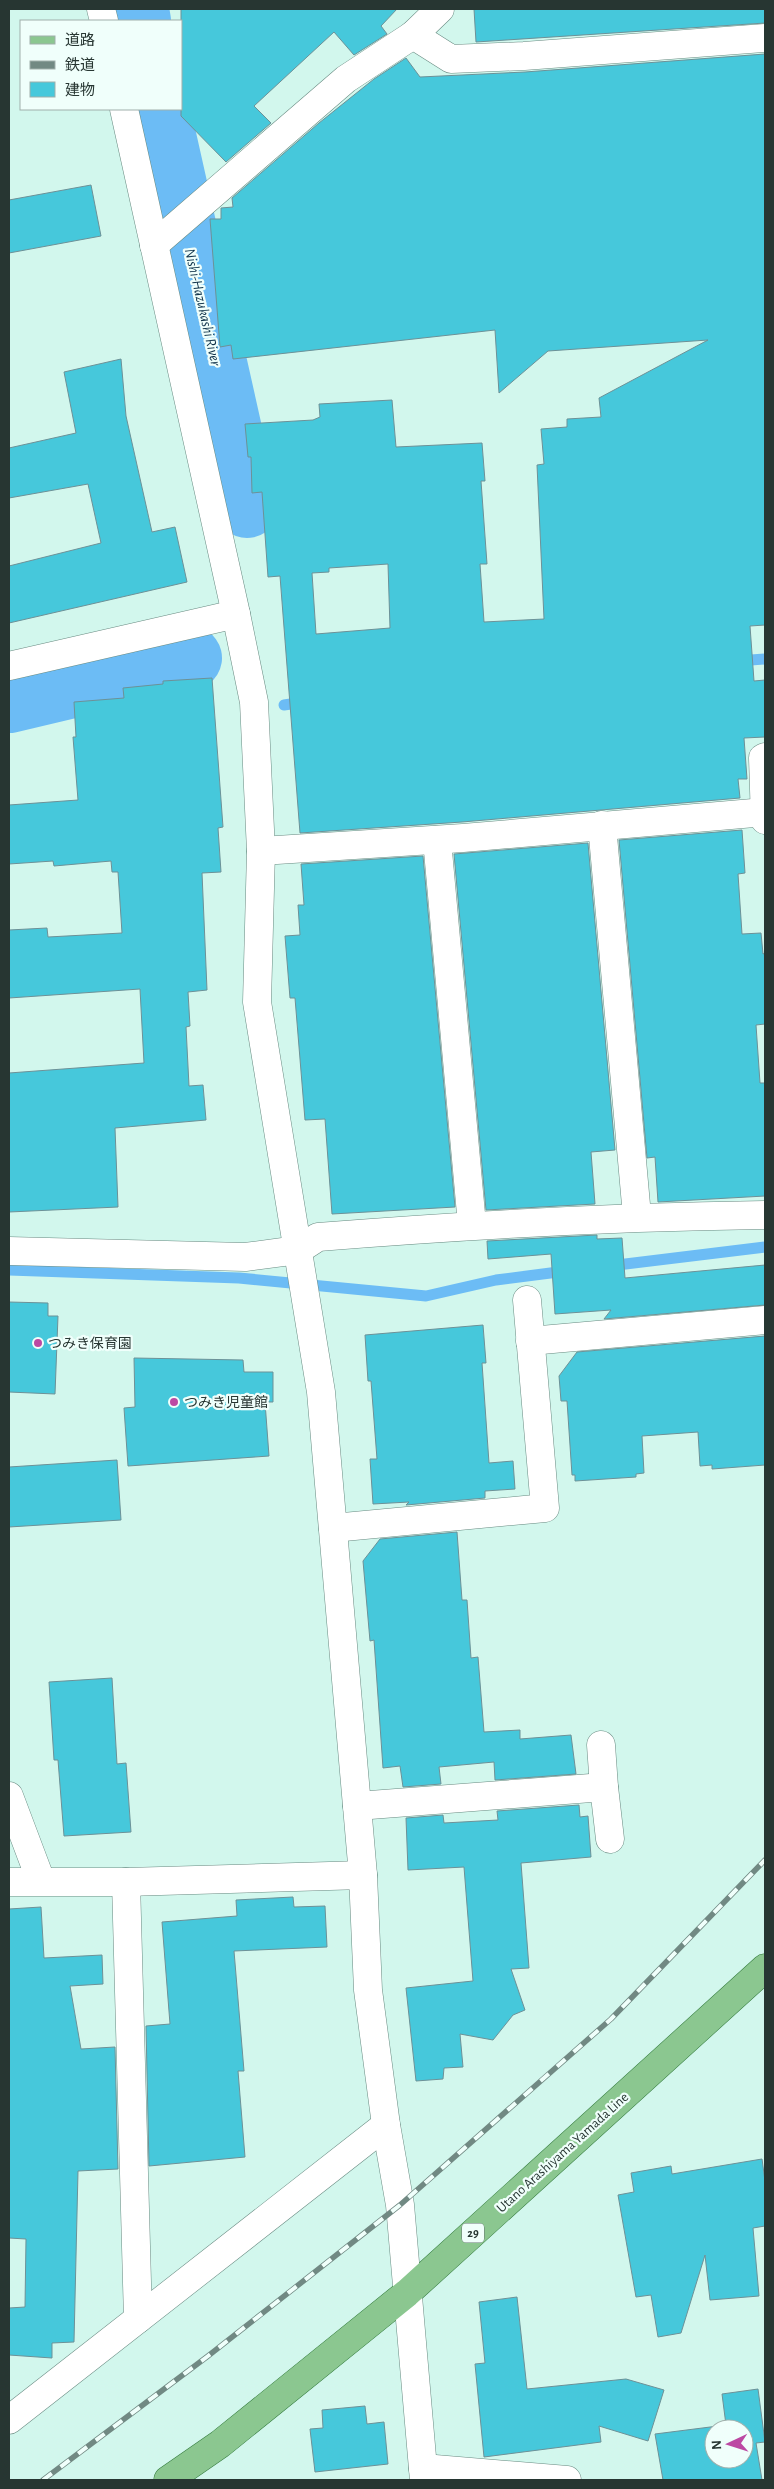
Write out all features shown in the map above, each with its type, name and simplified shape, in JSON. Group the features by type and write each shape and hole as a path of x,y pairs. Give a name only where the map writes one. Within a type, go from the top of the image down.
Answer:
{"main road":[{"name":"Utano Arashiyama Yamada Line","path":"168,2480 220,2444 408,2293 765,1968"}],"street":[{"path":"154,245 346,79 413,35 440,9"},
{"path":"413,35 451,59 675,46 765,38"},
{"path":"124,110 254,702 261,850 256,1002 321,1392 363,1875 368,1990 386,2125 400,2205 424,2474 567,2480"},
{"path":"9,666 236,614"},
{"path":"261,850 437,840 602,825 765,816 762,758 765,758"},
{"path":"602,825 638,1216"},
{"path":"437,840 472,1225"},
{"path":"9,1251 244,1257 298,1250 318,1237 472,1225 638,1216 765,1215"},
{"path":"333,1528 545,1508 527,1300"},
{"path":"530,1340 765,1320"},
{"path":"601,1746 610,1839"},
{"path":"357,1806 604,1787"},
{"path":"9,1796 41,1881"},
{"path":"9,1882 126,1882 363,1875"},
{"path":"126,1882 138,2319"},
{"path":"9,2420 386,2125"}],"building":[{"path":"181,9 397,9 381,26 387,34 354,55 334,32 254,106 271,123 226,162 181,116"},
{"path":"474,9 765,9 765,23 476,42"},
{"path":"765,54 765,625 750,626 754,681 765,680 765,737 744,738 747,779 738,779 740,798 462,822 300,833 280,576 268,577 262,492 252,493 251,457 248,457 245,424 313,420 320,417 319,404 392,400 396,447 482,443 485,481 481,481 487,564 480,564 484,622 544,619 537,465 544,464 541,429 567,427 567,419 601,417 599,398 708,340 548,351 499,393 495,330 233,359 231,345 220,347 210,219 221,219 221,208 233,207 232,198 319,123 374,79 406,58 420,77 525,72","holes":["388,564 390,628 316,634 312,573 329,572 329,568"]},
{"path":"91,185 101,236 9,253 9,200"},
{"path":"121,359 126,416 152,532 175,527 187,582 9,623 9,566 101,543 88,484 9,498 9,448 76,433 64,372"},
{"path":"212,678 223,827 218,828 221,872 202,873 207,990 188,992 190,1026 186,1027 189,1086 203,1085 206,1120 115,1128 118,1207 9,1212 9,1073 144,1063 140,989 9,998 9,930 47,928 48,937 122,933 118,872 112,872 111,861 54,866 53,861 9,864 9,805 78,800 73,737 76,737 74,702 124,698 123,688 163,684 163,681"},
{"path":"742,830 745,873 738,874 742,934 761,933 763,954 765,953 765,1024 756,1025 760,1083 765,1083 765,1196 658,1202 655,1157 647,1158 619,840"},
{"path":"588,843 615,1150 591,1152 595,1204 486,1210 454,854"},
{"path":"423,856 455,1207 332,1214 325,1119 305,1120 295,998 290,998 285,936 300,935 298,905 304,905 301,864"},
{"path":"597,1235 597,1239 622,1238 625,1278 765,1265 765,1305 604,1319 611,1310 555,1314 551,1254 488,1259 487,1241"},
{"path":"9,1302 48,1303 48,1316 58,1316 55,1394 9,1392"},
{"path":"483,1325 486,1363 482,1363 489,1463 513,1461 515,1489 485,1491 485,1498 406,1505 409,1502 373,1504 370,1459 377,1459 371,1381 368,1381 365,1335"},
{"path":"765,1336 765,1465 712,1469 712,1465 700,1466 698,1432 642,1436 644,1473 636,1474 636,1477 575,1481 575,1475 572,1475 567,1401 561,1401 559,1376 577,1352"},
{"path":"134,1358 243,1360 244,1372 273,1372 273,1402 265,1402 269,1456 128,1466 124,1408 135,1407"},
{"path":"117,1460 121,1520 9,1527 9,1467"},
{"path":"457,1532 462,1600 467,1600 471,1658 478,1657 484,1732 520,1730 520,1739 571,1735 576,1774 495,1780 494,1762 439,1767 441,1784 403,1787 400,1766 383,1768 374,1640 370,1641 363,1561 380,1539"},
{"path":"112,1678 117,1764 126,1763 131,1832 64,1836 58,1760 54,1760 49,1682"},
{"path":"579,1805 580,1817 588,1816 591,1857 521,1863 529,1968 511,1969 525,2010 513,2015 493,2040 460,2034 463,2067 444,2068 443,2079 416,2081 406,1988 473,1981 464,1867 408,1870 406,1818 443,1815 444,1823 498,1820 497,1811"},
{"path":"293,1897 294,1907 325,1906 327,1947 234,1951 244,2071 238,2071 245,2157 149,2166 146,2026 170,2024 162,1922 237,1916 236,1900"},
{"path":"41,1907 44,1958 102,1955 103,1984 70,1986 81,2049 115,2047 118,2169 78,2171 74,2342 52,2343 52,2358 9,2355 9,2308 25,2307 26,2239 9,2238 9,1909"},
{"path":"762,2159 765,2181 765,2226 753,2228 759,2296 710,2300 705,2255 681,2333 658,2337 651,2295 636,2297 618,2195 634,2192 631,2173 671,2166 672,2174"},
{"path":"517,2297 527,2389 626,2379 664,2390 648,2441 599,2426 601,2442 484,2457 475,2364 485,2363 479,2302"},
{"path":"758,2389 765,2442 756,2443 762,2480 663,2480 655,2434 704,2428 704,2469 754,2469 754,2419 725,2419 722,2394"},
{"path":"365,2406 367,2424 384,2422 388,2464 315,2472 310,2429 323,2428 322,2410"}],"waterway":[{"name":"Nishi-Hazukashi River","path":"137,9 139,20"},
{"name":"Nishi-Hazukashi River","path":"158,110 247,506"},
{"name":"Nishi-Hazukashi River","path":"9,701 190,658"},
{"path":"738,661 765,659"},
{"path":"284,705 304,702"},
{"path":"609,1266 765,1247"},
{"path":"9,1270 239,1278 426,1296 496,1280 566,1271"}],"railway":[{"path":"43,2480 208,2356 400,2205 611,2019 765,1860"}],"place":[{"name":"つみき保育園","path":"38,1343"},
{"name":"つみき児童館","path":"174,1402"}]}
